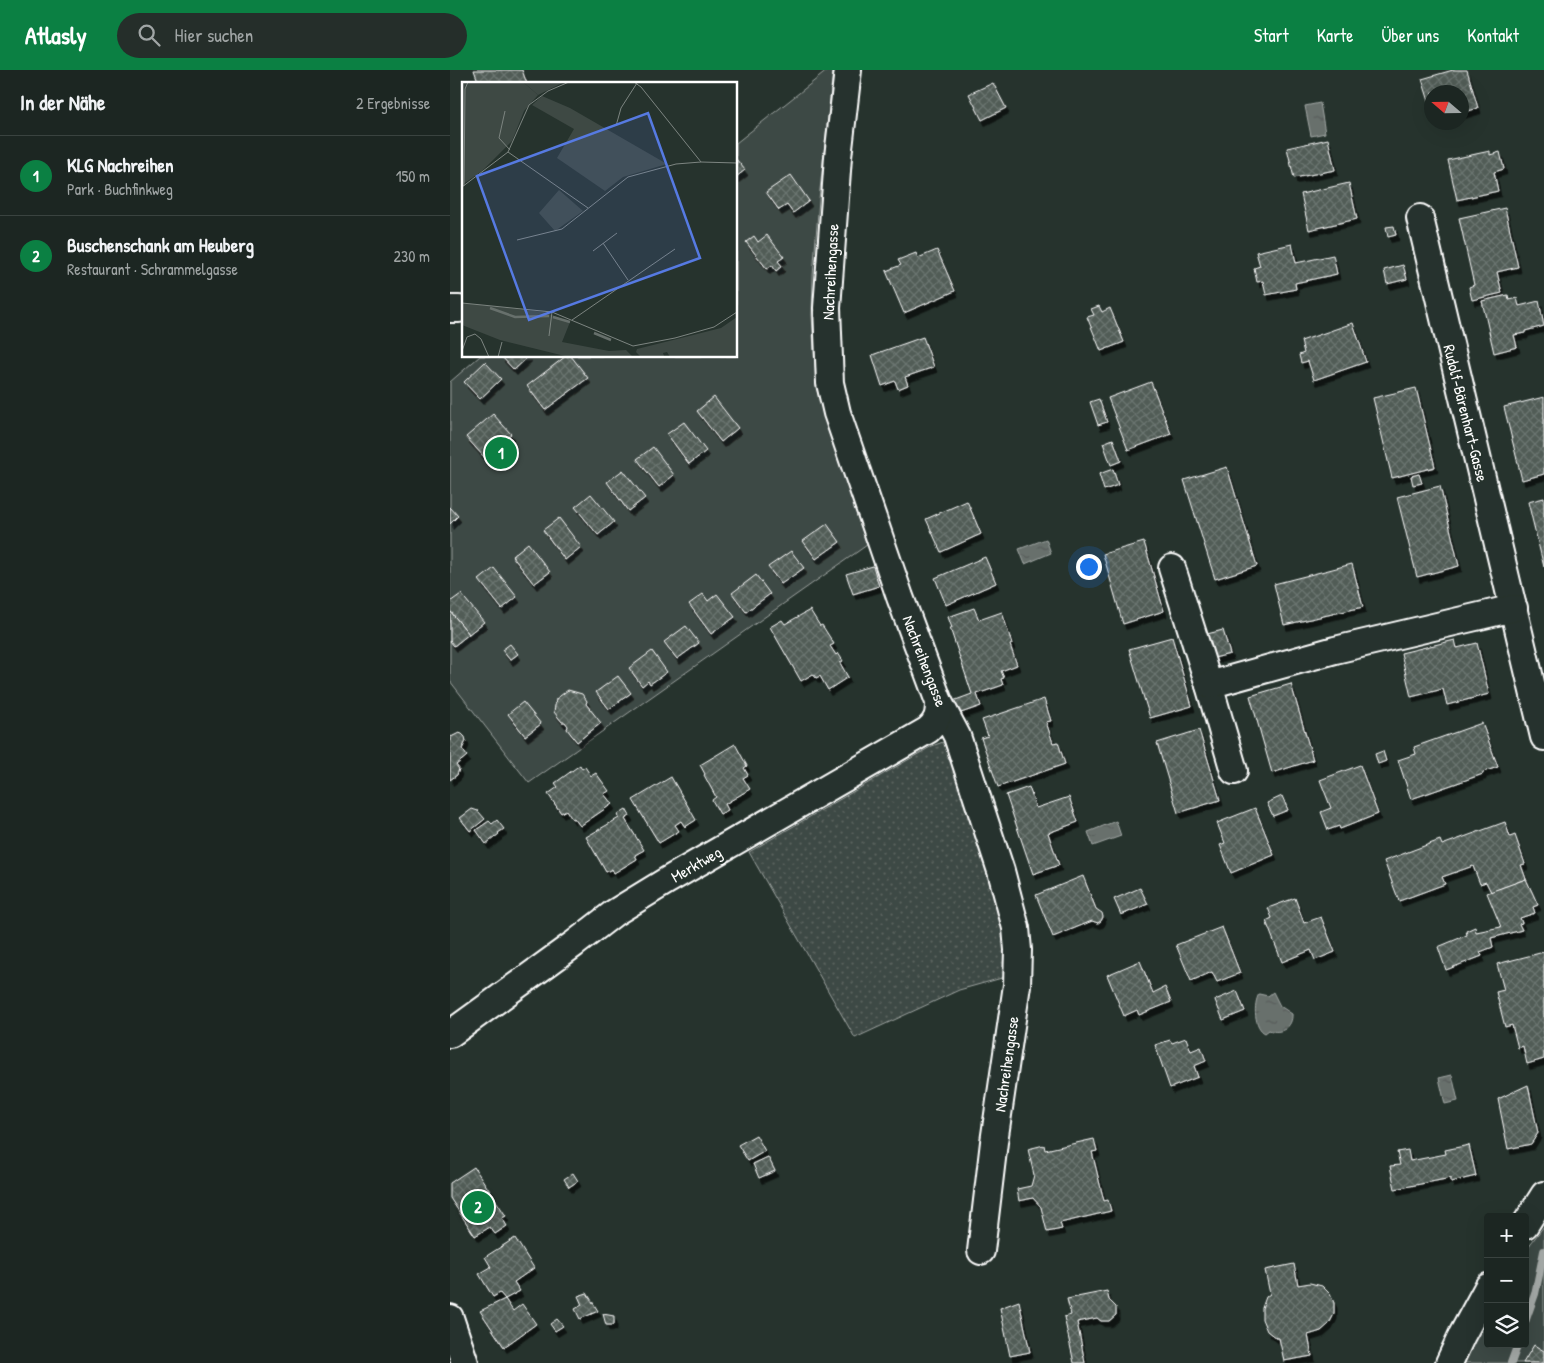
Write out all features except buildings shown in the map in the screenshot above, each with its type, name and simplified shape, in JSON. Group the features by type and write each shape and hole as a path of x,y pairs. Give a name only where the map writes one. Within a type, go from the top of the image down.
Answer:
{"street":[{"name":"Nachreihengasse","path":"848,70 838,157 827,308 830,384 837,413 900,597 939,702 957,736 1001,871 1016,928 1018,950 1017,985 994,1142 981,1251"},
{"name":"Rudolf-Bärenhart-Gasse","path":"1420,218 1544,737"},
{"path":"1172,568 1210,685 1234,771"},
{"path":"1210,685 1335,650 1514,608"},
{"name":"Merktweg","path":"450,1034 574,944 614,912 928,730 937,720 939,702"},
{"path":"1529,1219 1544,1196"},
{"path":"1449,1363 1462,1334 1484,1294"},
{"path":"450,1318 465,1363"}],"shaded area":[{"path":"828,70 833,70 813,276 812,315 816,387 867,545 529,783 450,681 450,382 478,358 738,358 738,141"},
{"path":"943,742 965,789 984,843 1009,954 1009,976 959,990 855,1038 749,852 932,746"},
{"path":"1544,1226 1544,1363 1461,1363 1484,1322 1484,1348 1529,1348 1529,1246"}],"water":[{"path":"1320,103 1325,133 1311,136 1305,106"},
{"path":"1046,539 1051,553 1025,564 1019,549"},
{"path":"1116,821 1121,836 1093,846 1088,832"},
{"path":"1273,992 1280,1006 1292,1014 1292,1019 1291,1023 1282,1031 1269,1030 1265,1033 1261,1030 1257,1021 1255,1009 1257,998 1259,994 1268,996"},
{"path":"1452,1075 1458,1101 1445,1104 1439,1078"}],"waterway":[{"path":"1529,1311 1535,1294 1544,1251"},
{"path":"1511,1363 1517,1348"}],"place":[{"name":"KLG Nachreihen","path":"501,453"},
{"name":"Buschenschank am Heuberg","path":"478,1207"}]}
